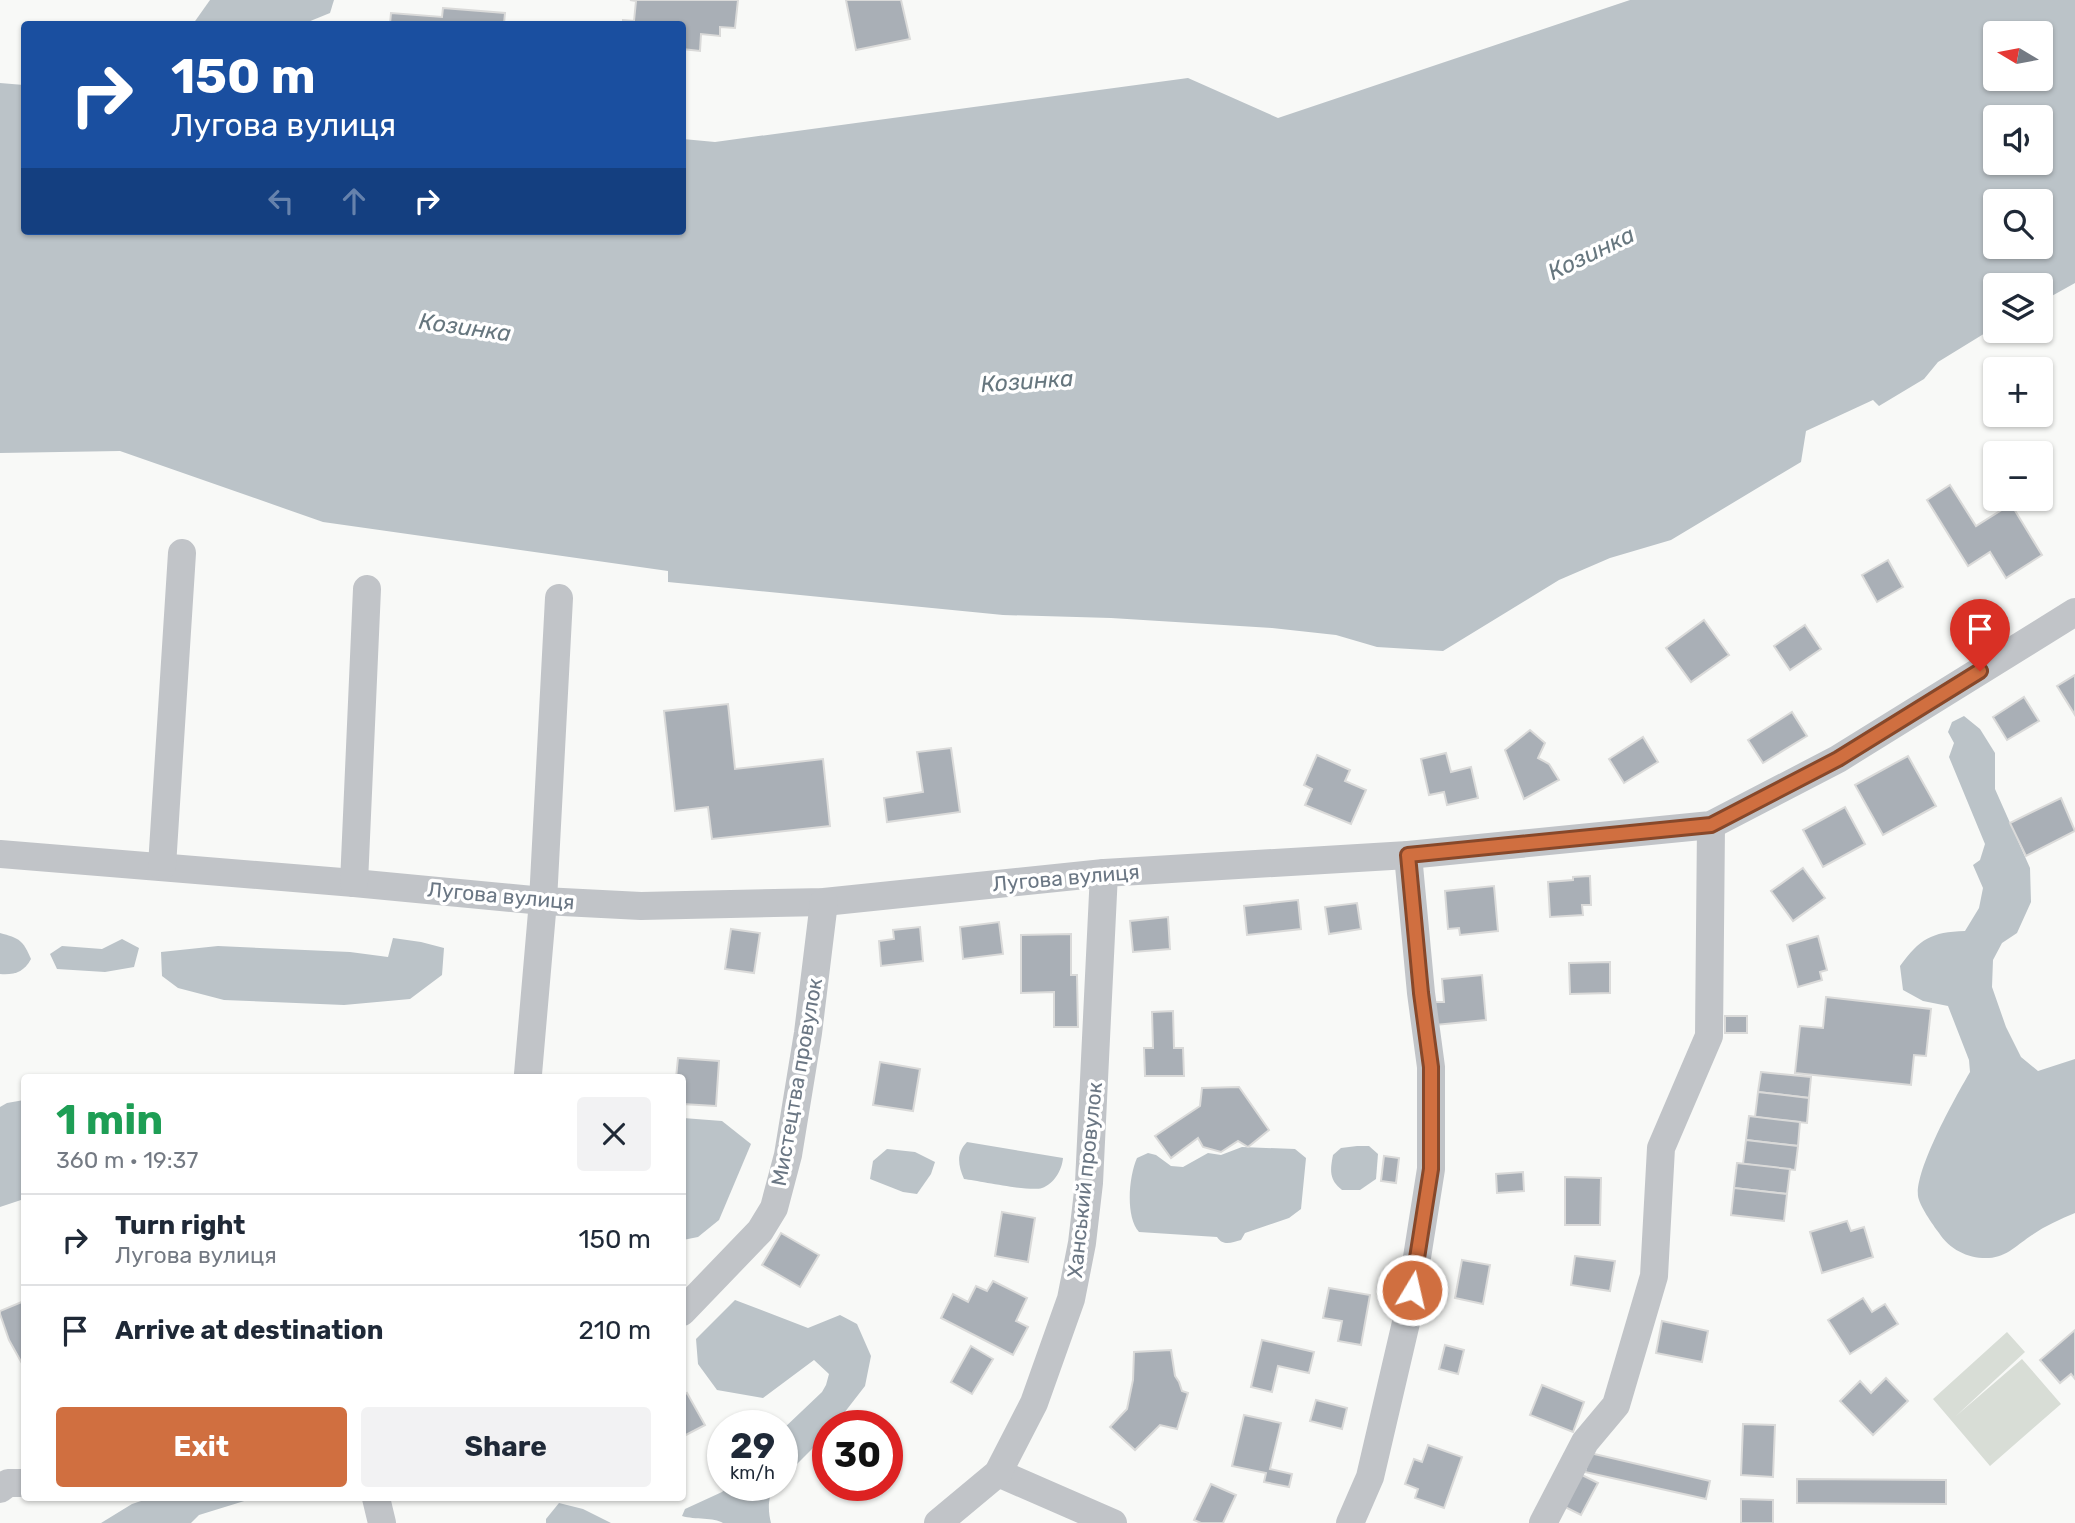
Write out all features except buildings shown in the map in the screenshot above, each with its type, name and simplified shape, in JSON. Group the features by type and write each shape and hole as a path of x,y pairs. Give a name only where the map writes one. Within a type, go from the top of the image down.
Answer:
{"street":[{"path":"162,866 182,552"},
{"path":"354,883 367,589"},
{"path":"528,1074 543,901 559,598"},
{"name":"Лугова вулиця","path":"0,853 543,901 641,906 824,902 1104,873 1408,855 1711,825 1838,759 2075,612"},
{"path":"1543,1523 1585,1441 1616,1405 1654,1276 1661,1148 1709,1036 1711,825"},
{"path":"1350,1523 1370,1477 1408,1314 1431,1169 1431,1067 1408,855"},
{"name":"Ханський провулок","path":"939,1523 998,1473 1034,1403 1072,1299 1089,1182 1104,873"},
{"name":"Мистецтва провулок","path":"686,1308 760,1231 774,1208 793,1128 824,902"},
{"path":"998,1473 1113,1523"},
{"path":"0,1489 8,1483 21,1483"},
{"path":"377,1501 382,1523"}],"shaded area":[{"path":"2007,1332 2025,1352 1956,1416 2022,1359 2061,1404 1990,1466 1933,1399"}],"water":[{"path":"210,0 334,0 330,13 310,21 195,21"},
{"name":"Козинка","path":"1630,0 2075,0 2075,283 2053,295 2053,273 1983,273 1983,334 1938,362 1924,379 1879,406 1873,400 1806,431 1801,462 1671,540 1610,558 1559,580 1443,651 1377,647 1336,635 1272,628 1111,618 1003,615 668,582 668,571 323,522 120,451 0,453 0,83 21,85 21,235 686,235 686,139 715,142 1188,78 1278,118"},
{"path":"1964,716 1980,729 1995,753 1995,789 2030,868 2031,902 2017,933 2002,943 1993,960 1992,987 2006,1027 2021,1057 2038,1071 2075,1059 2075,1213 2042,1229 2007,1253 1989,1258 1967,1255 1954,1249 1943,1239 1919,1200 1919,1184 1929,1151 1970,1072 1969,1060 1948,1006 1923,1001 1903,990 1900,966 1920,943 1927,939 1943,933 1965,931 1979,908 1983,888 1973,865 1980,860 1985,844 1949,757 1954,743 1948,732 1952,722"},
{"path":"0,933 20,941 31,959 18,972 0,974"},
{"path":"393,938 444,948 442,975 410,999 344,1005 224,1000 178,988 162,976 161,952 218,946 350,952 388,957"},
{"path":"122,939 139,948 134,967 105,972 57,969 50,954 62,946 102,949"},
{"path":"21,1101 21,1200 0,1207 0,1107"},
{"path":"686,1118 722,1121 751,1144 719,1220 698,1237 686,1239"},
{"path":"967,1142 1063,1158 1054,1180 1042,1188 964,1179 959,1159"},
{"path":"1369,1146 1378,1154 1376,1179 1360,1190 1342,1190 1331,1174 1333,1155 1341,1148"},
{"path":"1242,1147 1295,1149 1306,1158 1301,1209 1289,1218 1245,1233 1241,1240 1231,1243 1222,1242 1217,1237 1139,1232 1130,1206 1132,1175 1137,1158 1148,1153 1156,1155 1171,1166 1183,1167 1208,1153 1221,1155"},
{"path":"887,1149 915,1152 935,1162 931,1174 917,1194 903,1192 870,1179 873,1161"},
{"path":"735,1300 808,1328 840,1315 857,1324 871,1356 865,1386 846,1410 812,1410 812,1449 798,1463 798,1415 822,1392 829,1374 814,1360 763,1398 717,1390 698,1364 696,1339"},
{"path":"707,1499 707,1501 770,1501 771,1523 723,1523 682,1516 685,1509"},
{"path":"141,1501 244,1501 199,1515 191,1523 101,1523"},
{"path":"559,1503 583,1509 611,1523 546,1523 546,1519"}],"route":[{"path":"1412,1290 1431,1169 1431,1067 1408,855 1711,825 1838,759 1980,671"}]}
